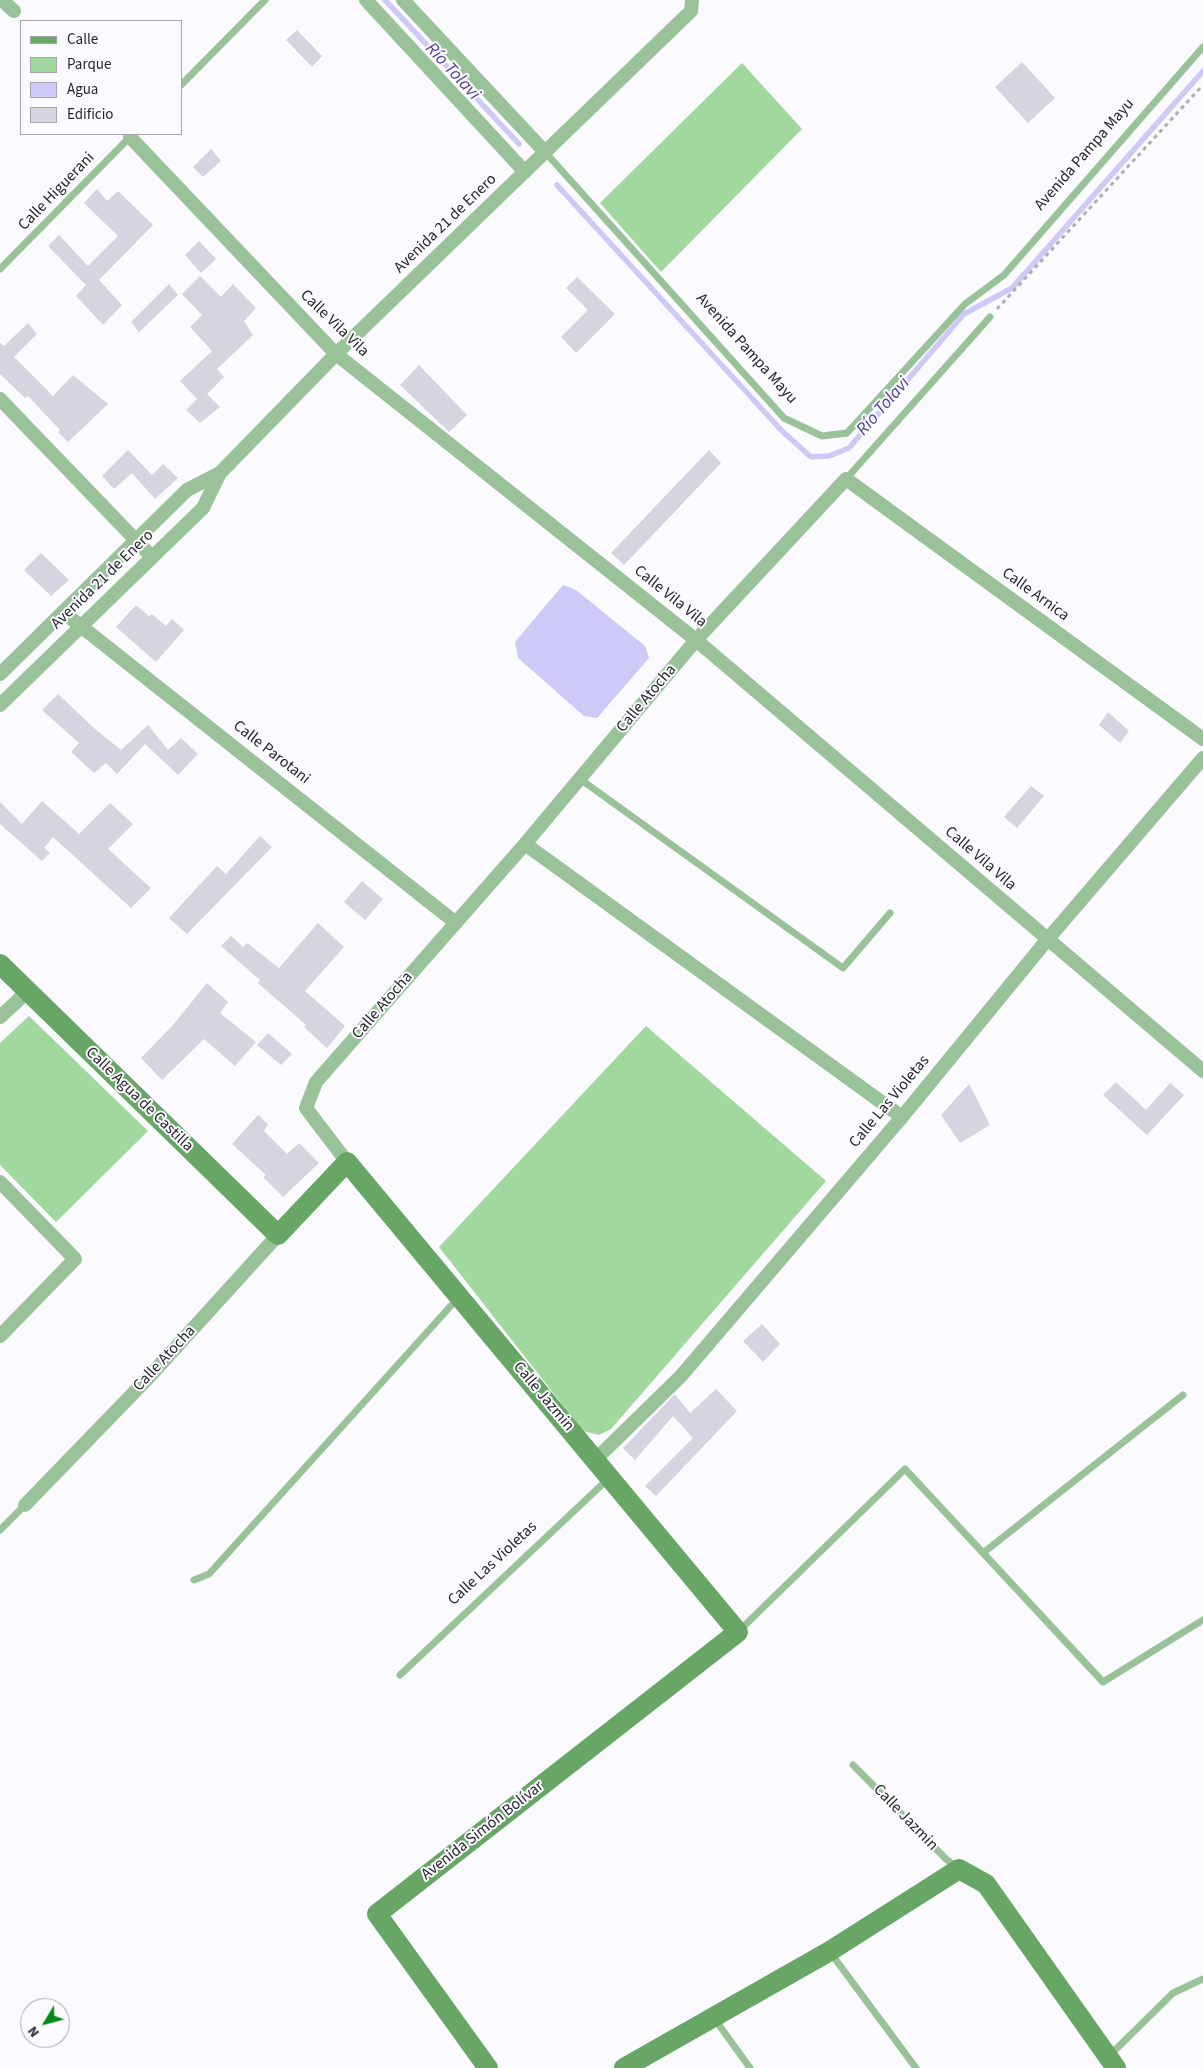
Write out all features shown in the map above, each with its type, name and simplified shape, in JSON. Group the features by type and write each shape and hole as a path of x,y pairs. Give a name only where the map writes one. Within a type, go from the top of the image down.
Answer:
{"street":[{"path":"2,0 14,11"},
{"path":"366,0 525,172"},
{"name":"Avenida Pampa Mayu","path":"403,0 545,152"},
{"name":"Avenida 21 de Enero","path":"0,705 203,508 220,473 336,354 691,11 692,0"},
{"name":"Calle Vila Vila","path":"131,135 336,354 696,640 1203,1071"},
{"path":"0,399 152,557"},
{"name":"Avenida 21 de Enero","path":"0,674 186,490 220,473"},
{"name":"Calle Atocha","path":"25,1505 149,1377 347,1162 306,1108 316,1082 525,844 696,640 846,478"},
{"name":"Calle Arnica","path":"846,478 1203,739"},
{"name":"Calle Parotani","path":"64,612 456,923"},
{"name":"Calle Las Violetas","path":"595,1460 681,1376 902,1117 1047,940 1203,758"},
{"path":"525,844 902,1117"},
{"name":"Calle Agua de Castilla","path":"0,964 278,1235"},
{"path":"0,1017 28,991"},
{"name":"Calle Jazmin","path":"347,1162 738,1632"},
{"path":"0,1182 75,1259 0,1336"},
{"name":"Avenida Simón Bolívar","path":"488,2068 377,1914 738,1632"},
{"path":"624,2068 712,2016 830,1951 959,1869 986,1884 1112,2063"}],"lane":[{"path":"182,84 265,0"},
{"name":"Avenida Pampa Mayu","path":"545,152 784,418 822,436 847,433 965,304 1004,274 1203,47"},
{"name":"Calle Higuerani","path":"0,269 131,135"},
{"path":"846,478 990,317"},
{"path":"580,779 843,968 890,913"},
{"path":"194,1580 209,1574 459,1297"},
{"path":"983,1553 1183,1395"},
{"path":"738,1632 905,1469 1103,1682 1203,1620"},
{"name":"Calle Las Violetas","path":"400,1675 610,1478"},
{"name":"Calle Atocha","path":"0,1530 25,1505"},
{"name":"Calle Jazmin","path":"854,1765 946,1859 959,1869"},
{"path":"830,1951 916,2068"},
{"path":"1112,2063 1173,1993 1203,1979"},
{"path":"712,2016 750,2068"}],"path":[{"path":"990,317 1203,85"}],"green space":[{"path":"742,63 802,129 661,272 600,203"},
{"path":"29,1016 148,1131 56,1222 0,1165 0,1043"},
{"path":"646,1026 826,1181 611,1429 599,1435 583,1431 439,1247"}],"water":[{"path":"563,585 576,590 645,646 649,658 597,718 584,716 518,658 515,642"}],"building":[{"path":"297,30 322,56 312,67 286,40"},
{"path":"1022,62 1055,98 1028,123 995,87"},
{"path":"211,149 221,161 203,177 193,167"},
{"path":"97,189 107,201 118,191 153,225 99,280 122,305 103,325 76,296 86,285 48,246 59,235 88,266 118,236 84,203"},
{"path":"199,241 216,259 201,273 185,255"},
{"path":"200,276 221,297 233,284 256,308 244,321 253,335 217,369 224,377 207,394 220,407 200,423 186,410 197,399 180,381 212,351 190,327 202,315 182,294"},
{"path":"577,277 615,314 576,353 561,337 588,310 566,288"},
{"path":"169,284 178,295 139,332 131,322"},
{"path":"28,323 37,334 14,357 53,396 73,375 108,404 68,442 58,432 60,430 28,396 25,398 0,374 0,343 4,346"},
{"path":"419,365 467,415 449,432 400,385"},
{"path":"128,450 152,475 163,464 178,478 155,499 132,473 114,489 102,476"},
{"path":"709,450 721,463 624,565 611,553"},
{"path":"41,553 69,580 51,596 24,570"},
{"path":"136,605 149,616 152,614 166,626 172,619 184,630 156,662 116,627"},
{"path":"58,694 121,750 148,725 168,750 181,738 198,754 178,775 145,744 117,774 106,763 94,773 71,752 79,743 42,710"},
{"path":"1108,712 1129,731 1120,743 1099,725"},
{"path":"1031,786 1044,796 1017,828 1004,817"},
{"path":"42,801 79,834 110,803 133,824 108,849 151,888 131,908 53,837 44,848 50,853 42,861 0,824 0,802 22,824"},
{"path":"260,836 272,847 187,934 169,918 217,866 226,874"},
{"path":"362,881 383,899 365,920 344,902"},
{"path":"318,923 344,947 305,991 345,1026 327,1048 304,1027 306,1025 258,983 260,980 221,946 231,936 243,947 247,943 279,968"},
{"path":"207,983 228,1002 220,1013 256,1042 235,1066 204,1039 162,1080 141,1058 173,1025"},
{"path":"268,1033 292,1054 281,1065 257,1045"},
{"path":"1116,1082 1146,1110 1170,1083 1184,1095 1147,1135 1103,1095"},
{"path":"969,1084 990,1125 960,1143 941,1115"},
{"path":"258,1115 268,1124 264,1131 287,1154 299,1143 319,1163 283,1197 263,1177 266,1175 232,1144"},
{"path":"762,1324 780,1344 763,1362 743,1341"},
{"path":"716,1389 737,1411 656,1496 645,1486 693,1438 673,1416 635,1460 623,1448 675,1394 690,1413"}],"waterway":[{"name":"Río Tolavi","path":"385,0 519,144"},
{"name":"Río Tolavi","path":"557,185 782,431 811,457 829,456 849,448 964,314 1012,288 1203,71"}]}
